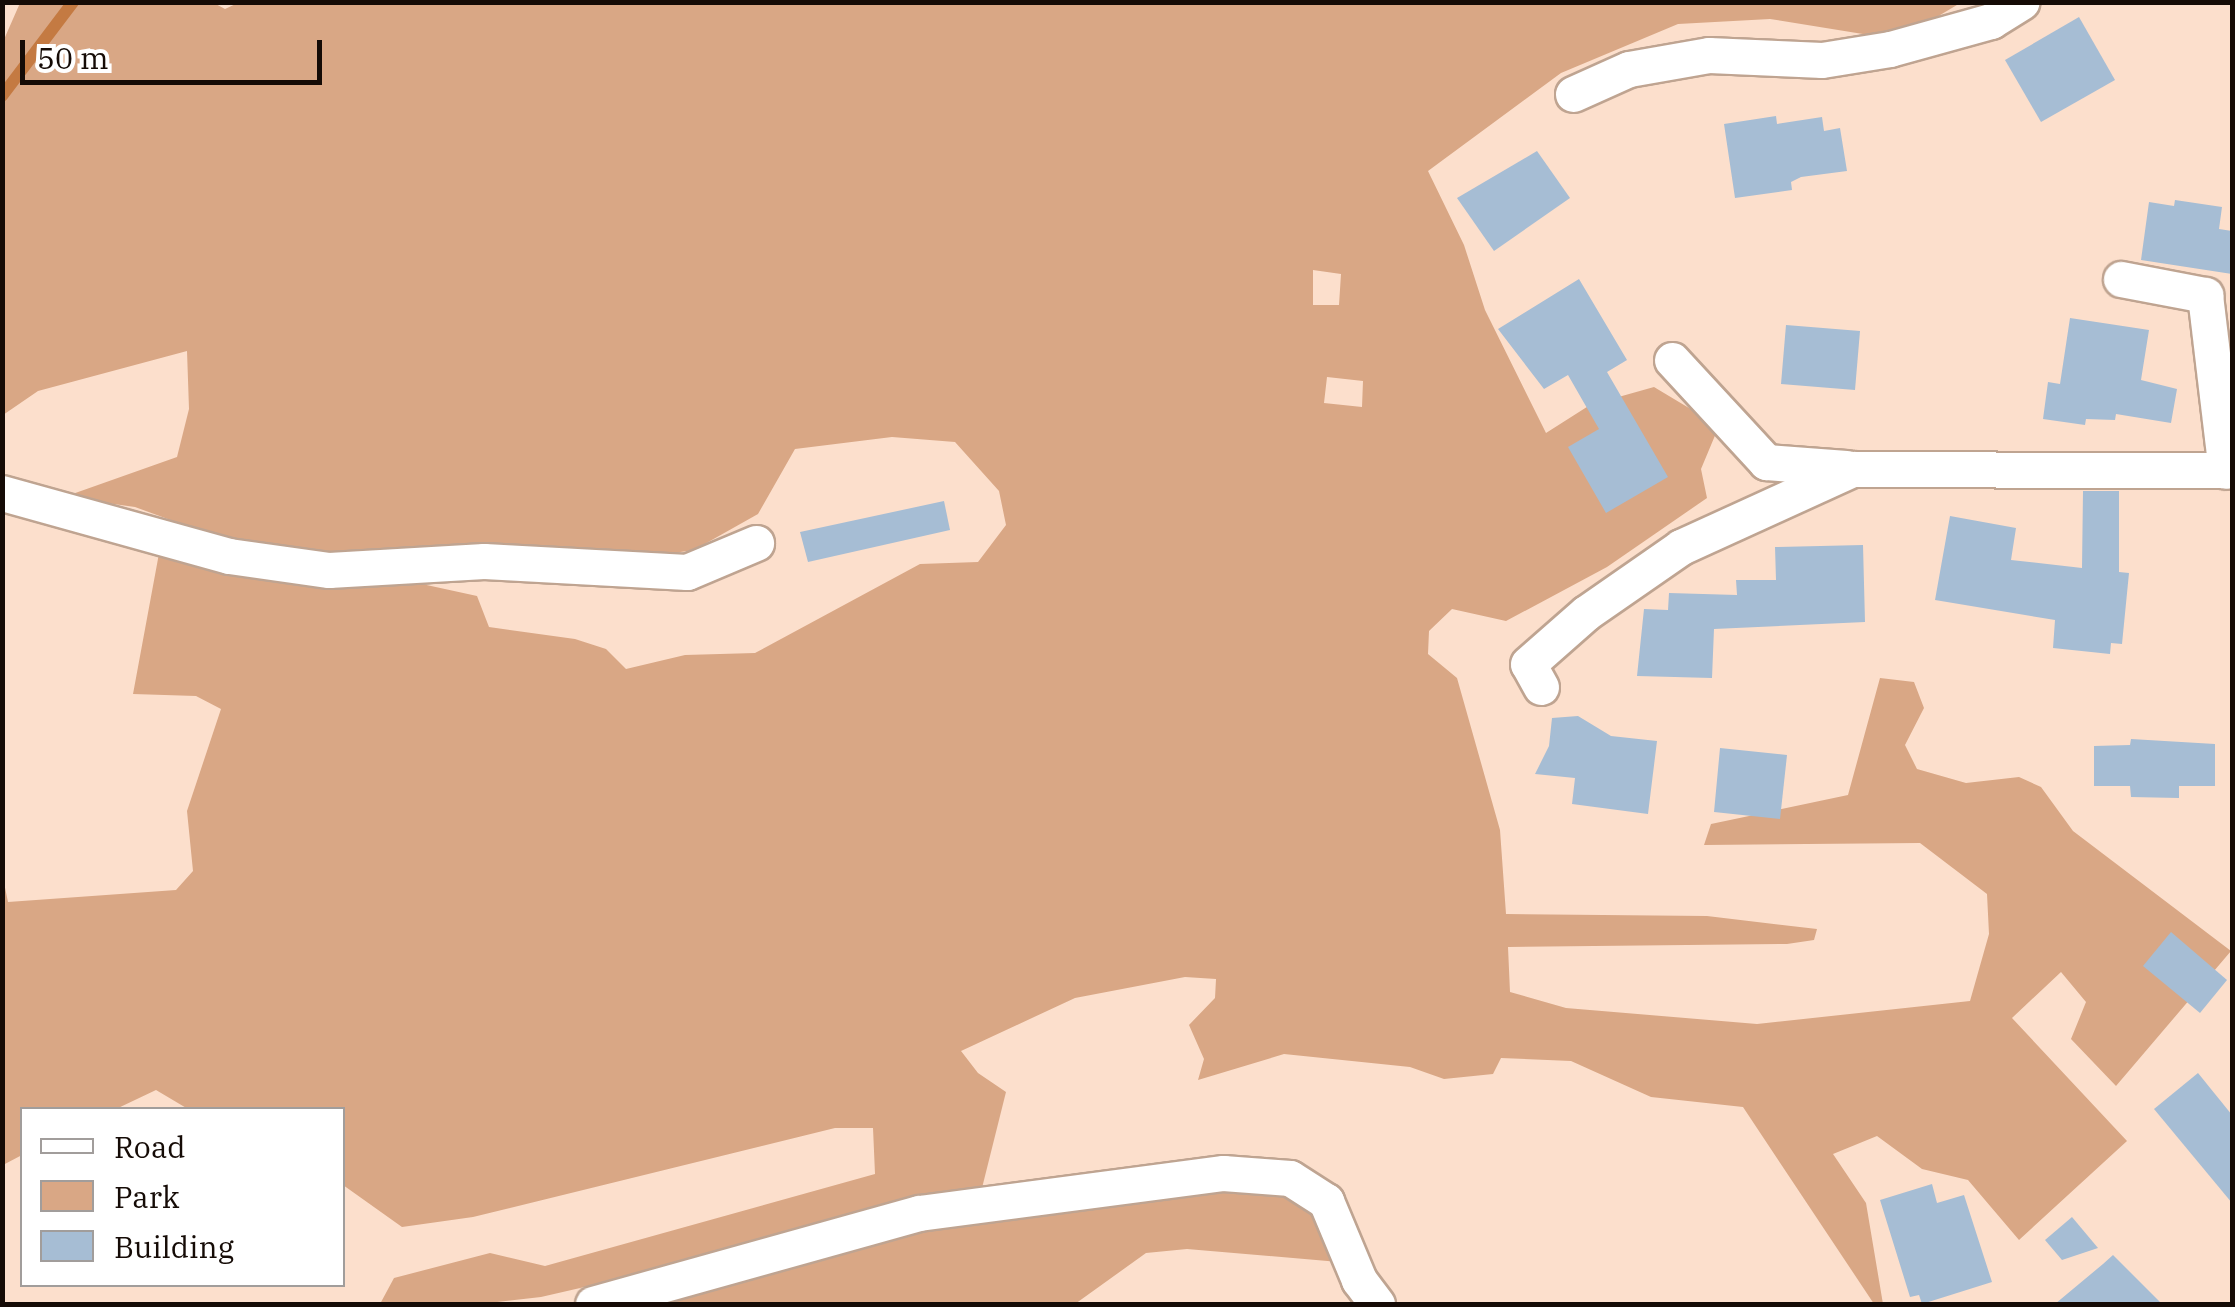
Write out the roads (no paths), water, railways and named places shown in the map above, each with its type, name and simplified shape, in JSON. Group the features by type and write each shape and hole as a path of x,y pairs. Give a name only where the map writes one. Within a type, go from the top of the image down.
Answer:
{"street":[{"path":"1573,94 1629,68 1709,55 1822,60 1890,49 1991,21 2021,2"},
{"path":"1672,360 1766,462 1852,469 2229,470 2204,295 2120,280"},
{"path":"1540,687 1528,664 1586,613 1681,548 1852,469"},
{"path":"2,493 229,556 330,570 484,560 687,572 756,543"},
{"path":"593,1304 919,1213 1222,1174 1290,1178 1326,1201 1359,1280 1377,1304"}],"waterway":[{"path":"2,96 73,2"}]}
